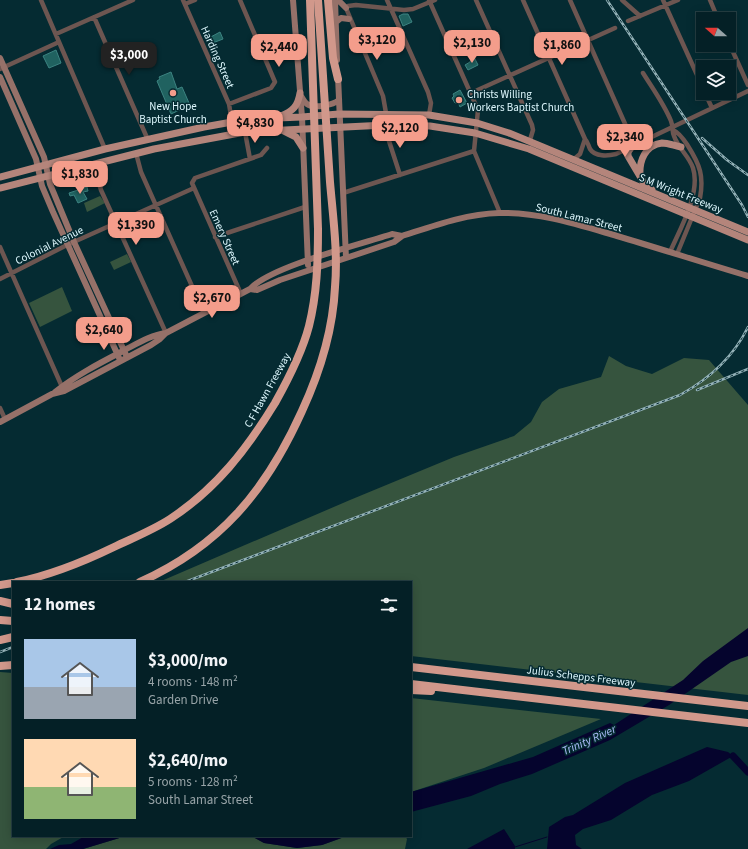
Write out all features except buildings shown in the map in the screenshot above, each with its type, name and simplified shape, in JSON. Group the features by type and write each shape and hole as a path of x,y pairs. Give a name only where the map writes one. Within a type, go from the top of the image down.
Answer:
{"highway":[{"name":"C F Hawn Freeway","path":"21,581 47,575 85,561 150,530 181,511 220,478 252,441 289,377 305,337 315,291 318,248 310,0"},
{"path":"142,581 161,573 200,547 228,524 251,499 269,474 281,453 301,414 315,381 330,327 336,286 318,0"},
{"path":"328,0 333,58 338,79"},
{"path":"0,585 12,583"},
{"path":"0,601 12,604"},
{"path":"0,620 12,621"},
{"path":"0,636 12,637"},
{"path":"0,640 12,637"},
{"path":"0,666 12,665"},
{"name":"Julius Schepps Freeway","path":"412,667 748,706"},
{"path":"412,684 748,723"},
{"path":"412,690 443,692 451,688"}],"main road":[{"path":"293,0 302,118 308,270"},
{"path":"342,3 335,23 346,258"},
{"path":"335,23 341,18 349,19"},
{"path":"0,58 2,68 44,157 48,176 57,202 74,242 126,354"},
{"path":"0,77 27,138 38,167 40,178 67,245 118,357"},
{"path":"300,93 306,104 309,105 330,105 339,100"},
{"path":"277,118 294,109 298,102 300,93"},
{"name":"S M Wright Freeway","path":"0,176 105,149 232,122 277,118 302,118 339,114 386,113 430,115 477,122 530,140 748,240"},
{"name":"S M Wright Freeway","path":"0,188 136,153 190,141 245,132 386,125 430,126 476,133 506,141 748,232"},
{"path":"278,130 288,132 296,137 303,148"},
{"path":"641,178 641,161 644,154 651,147 662,143 681,147"},
{"path":"634,144 628,152 628,156 641,178 648,188 676,206"},
{"name":"South Lamar Street","path":"250,289 257,290 308,270 394,242 402,236 454,220 476,215 500,213 548,217 748,276"},
{"name":"South Lamar Street","path":"2,420 118,357 160,339 166,333 241,294 255,284 276,273 392,234 402,236"},
{"path":"92,301 99,298"}],"street":[{"path":"41,0 105,149"},
{"path":"56,34 133,0"},
{"path":"184,2 195,0"},
{"path":"229,104 271,88 275,82 240,0"},
{"path":"387,0 428,92 430,115"},
{"path":"476,0 532,125 533,130 530,140"},
{"path":"523,0 592,151 606,156 616,154 634,144 673,128 748,91"},
{"path":"570,0 634,144"},
{"path":"622,0 640,16"},
{"path":"663,0 696,73"},
{"path":"628,21 678,0"},
{"path":"710,0 715,12"},
{"path":"342,3 408,10 431,1 478,110 474,150 500,213"},
{"name":"Harding Street","path":"184,2 229,104 232,122"},
{"path":"342,3 383,96 386,113"},
{"path":"94,17 148,140"},
{"path":"471,93 615,28"},
{"path":"2,68 59,42"},
{"path":"733,52 748,85"},
{"path":"643,74 661,101 673,128 674,136 692,166 695,184 693,196 670,252"},
{"path":"708,100 712,108"},
{"path":"386,125 389,141 400,175"},
{"path":"673,128 679,132 695,158 702,176 700,198 677,254"},
{"path":"245,132 250,159"},
{"path":"573,160 580,154 586,139"},
{"path":"194,188 192,183 195,178 261,155 267,148"},
{"path":"343,194 474,150"},
{"path":"136,153 141,172 204,313"},
{"path":"93,164 101,190 166,333"},
{"name":"Colonial Avenue","path":"0,279 67,245 194,188"},
{"name":"Emery Street","path":"194,188 241,294"},
{"path":"215,237 305,207"},
{"path":"0,247 63,388"},
{"path":"0,408 2,420"}],"green space":[{"path":"100,196 105,203 87,212 84,203"},
{"path":"127,254 131,262 114,270 110,262"},
{"path":"62,287 72,311 40,327 29,303"},
{"path":"609,356 626,366 652,374 684,358 709,360 748,405 748,695 412,656 412,581 161,581 454,457 514,436 531,422 542,402 559,389 601,377"},
{"path":"0,672 12,673 12,837 63,837 51,844 46,849 0,849"},
{"path":"412,698 601,719 484,768 412,792"},
{"path":"123,837 253,837 264,843 297,848 322,845 344,837 406,837 407,839 405,849 83,849"}],"water":[{"name":"Trinity River","path":"748,628 748,656 731,662 669,705 610,740 532,774 500,784 471,796 412,812 412,792 533,757 610,723 614,725 683,680 703,661"},
{"path":"707,747 728,752 733,756 689,781 652,795 611,820 583,829 575,835 576,845 582,849 547,849 549,827 565,817 573,815 625,783"},
{"path":"504,829 515,846 515,849 467,849"},
{"path":"83,837 123,837 83,849 50,849 59,845 71,844"},
{"path":"253,837 344,837 322,845 297,848 264,843"}],"waterway":[{"path":"733,756 748,772"},
{"path":"515,847 547,837"}],"railway":[{"path":"607,0 742,205 748,217"},
{"path":"702,138 727,160 748,175"},
{"path":"188,581 680,395 701,382 719,367 728,358 748,327"},
{"path":"697,390 748,369"},
{"path":"0,652 12,647"}],"place":[{"name":"New Hope Baptist Church","path":"173,93"},
{"name":"Christs Willing Workers Baptist Church","path":"459,100"}]}
